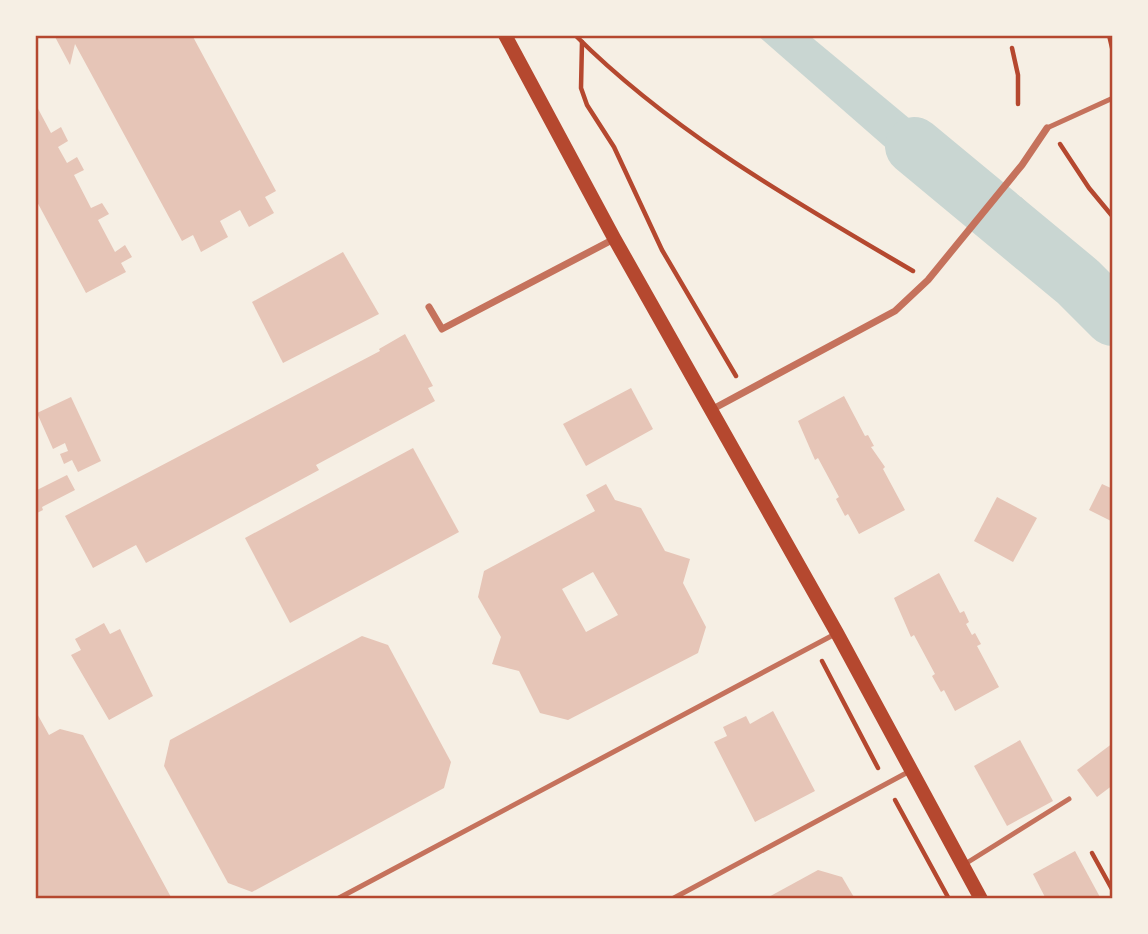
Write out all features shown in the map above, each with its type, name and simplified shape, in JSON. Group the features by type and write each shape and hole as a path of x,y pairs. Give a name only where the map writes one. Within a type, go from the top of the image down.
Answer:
{"main road":[{"path":"505,35 614,238 836,633 981,899"}],"street":[{"path":"711,410 895,311 928,280 1022,165 1047,128"},
{"path":"429,307 442,328 614,238"}],"lane":[{"path":"1047,128 1113,98"},
{"path":"337,899 836,633"},
{"path":"672,899 912,770"},
{"path":"963,865 1069,799"}],"path":[{"path":"575,35 692,136 796,203 928,280"},
{"path":"1109,35 1113,52"},
{"path":"582,42 581,88 587,105 614,147 662,250 746,391"},
{"path":"1012,48 1018,75 1018,104"},
{"path":"1047,128 1113,216"},
{"path":"1092,853 1113,891"}],"shaded area":[{"path":"757,35 809,35 987,183 962,214"},
{"path":"1021,197 1113,289 1113,344 1045,280 985,240"}],"building":[{"path":"54,35 192,35 276,191 265,197 274,213 249,227 240,210 220,221 228,237 201,252 193,235 182,241 75,44 70,65"},
{"path":"35,103 51,133 61,127 68,141 58,147 67,163 77,157 84,170 74,175 91,208 102,203 109,214 98,220 115,252 125,245 132,257 121,263 126,272 86,293 35,198"},
{"path":"343,252 379,314 283,363 252,302"},
{"path":"405,334 433,386 428,388 435,401 316,465 319,470 146,563 136,545 93,568 65,516 380,351 379,349"},
{"path":"631,388 653,429 586,466 563,424"},
{"path":"844,396 865,436 868,435 874,446 871,447 885,467 883,469 905,510 859,534 848,514 845,516 836,499 839,497 818,458 815,460 798,421"},
{"path":"71,397 101,461 78,472 72,460 64,464 60,454 68,451 65,443 53,449 37,413"},
{"path":"413,448 459,532 290,623 245,538"},
{"path":"67,475 75,490 42,507 43,510 35,514 35,491"},
{"path":"606,484 615,500 641,508 665,551 690,559 683,583 706,627 698,653 568,720 540,713 519,671 492,664 501,637 478,597 484,571 595,511 586,495","holes":["593,572 618,615 586,632 562,589"]},
{"path":"1102,484 1113,489 1113,522 1089,510"},
{"path":"997,497 1037,518 1013,562 974,541"},
{"path":"939,573 960,613 964,611 969,622 966,624 981,644 977,646 999,687 955,711 944,690 941,692 932,676 935,674 914,635 911,637 894,598"},
{"path":"104,623 110,634 120,629 153,696 109,720 71,655 81,650 75,639"},
{"path":"362,636 388,645 451,762 444,788 252,892 228,883 164,766 170,740"},
{"path":"35,710 49,735 60,729 83,735 172,899 35,899"},
{"path":"773,711 815,791 755,822 714,742 727,736 723,727 746,716 750,724"},
{"path":"1020,740 1053,801 1007,826 974,766"},
{"path":"1113,743 1113,785 1097,797 1077,770"},
{"path":"1075,851 1101,899 1046,899 1033,874"},
{"path":"818,870 842,877 855,899 765,899"}],"waterway":[{"path":"914,146 1078,282 1113,317"}]}
